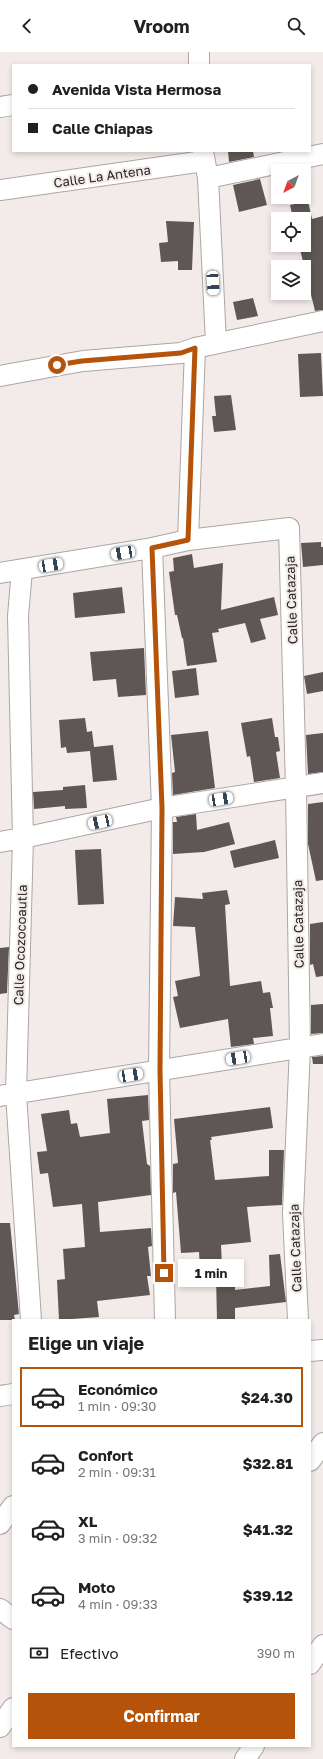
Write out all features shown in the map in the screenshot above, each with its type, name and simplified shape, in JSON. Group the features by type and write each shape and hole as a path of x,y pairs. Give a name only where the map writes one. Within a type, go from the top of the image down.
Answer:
{"street":[{"path":"199,52 199,64"},
{"path":"0,107 12,104"},
{"name":"Calle La Antena","path":"0,190 205,163 323,154"},
{"path":"205,163 216,343"},
{"path":"0,376 82,361 181,353 216,343 323,321"},
{"path":"0,573 152,548 188,540 195,348"},
{"name":"Calle Catazaja","path":"188,540 289,528 296,787 300,1047 293,1213 298,1319"},
{"path":"152,548 162,808 160,1070 165,1319"},
{"name":"Calle Ocozocoautla","path":"22,570 18,616 23,838 8,1095 31,1319"},
{"path":"0,842 162,808 323,783"},
{"path":"8,1095 323,1044"},
{"path":"311,1351 323,1350"},
{"path":"0,1396 12,1394"},
{"path":"311,1460 323,1443"},
{"path":"0,1524 12,1507"},
{"path":"0,1609 12,1618"},
{"path":"311,1663 323,1645"},
{"path":"0,1727 12,1709"},
{"path":"245,1759 253,1747"}],"building":[{"path":"228,152 253,152 254,157 229,162"},
{"path":"260,179 267,205 239,212 233,185"},
{"path":"309,204 310,212 292,212 290,205"},
{"path":"311,214 312,219 323,216 323,310 315,311 311,294 311,260 303,260 301,252 311,252"},
{"path":"166,221 194,222 192,270 178,270 178,261 161,262 159,243 168,242"},
{"path":"253,298 258,316 237,320 233,302"},
{"path":"321,353 323,396 300,397 298,354"},
{"path":"231,395 236,430 214,432 212,416 216,416 214,396"},
{"path":"321,542 321,547 323,547 323,565 303,567 301,543"},
{"path":"192,554 194,568 223,563 221,610 274,597 278,615 260,619 266,639 251,643 245,623 218,629 219,632 212,633 217,662 187,666 183,638 177,615 175,615 169,572 174,571 173,558"},
{"path":"122,587 125,613 75,618 73,593"},
{"path":"144,648 146,695 118,697 116,679 93,681 90,652"},
{"path":"196,668 199,695 175,698 172,671"},
{"path":"323,672 323,691 307,694 304,676"},
{"path":"85,718 87,732 92,731 94,747 113,745 117,780 93,782 90,751 67,753 66,747 61,748 59,720"},
{"path":"272,718 275,737 278,737 280,751 276,752 280,778 254,782 250,756 247,757 241,723"},
{"path":"208,731 215,788 173,795 172,773 175,772 171,735"},
{"path":"323,733 323,772 308,774 306,735"},
{"path":"85,785 87,808 65,809 65,806 34,809 33,792 63,790 63,787"},
{"path":"323,802 323,880 316,881 308,844 308,804"},
{"path":"196,814 197,830 229,822 235,844 204,852 173,854 173,822 177,822 176,817"},
{"path":"275,840 279,858 234,868 230,851"},
{"path":"101,849 104,904 78,905 75,850"},
{"path":"227,890 230,904 225,905 230,986 261,981 263,993 270,992 273,1008 270,1008 273,1036 253,1038 254,1044 231,1047 228,1019 180,1028 173,997 178,996 175,981 200,976 195,927 173,926 175,897 203,899 202,893"},
{"path":"323,922 323,976 316,977 313,964 310,965 310,924"},
{"path":"9,947 7,993 0,994 0,948"},
{"path":"323,1004 323,1033 311,1034 311,1005"},
{"path":"323,1056 323,1064 313,1064 312,1057"},
{"path":"148,1095 149,1120 142,1121 147,1164 150,1166 151,1195 98,1202 100,1232 151,1228 152,1246 148,1247 151,1276 147,1276 150,1295 97,1301 99,1317 59,1319 57,1280 65,1279 63,1249 85,1247 82,1204 53,1207 48,1173 40,1174 37,1152 47,1151 41,1114 69,1110 71,1124 77,1123 80,1137 110,1133 107,1099"},
{"path":"270,1107 273,1128 211,1137 212,1140 210,1140 215,1180 269,1176 269,1150 284,1150 282,1205 247,1207 251,1242 221,1245 222,1266 200,1268 199,1252 181,1253 176,1192 173,1193 173,1164 178,1163 174,1119"},
{"path":"0,1223 10,1223 19,1314 14,1315 15,1319 12,1320 0,1320"},
{"path":"280,1254 286,1302 235,1308 235,1319 217,1319 216,1277 235,1277 235,1290 270,1286 269,1255"}],"route":[{"path":"57,365 82,361 181,353 195,348 188,540 152,548 162,808 160,1070 164,1273"}]}
